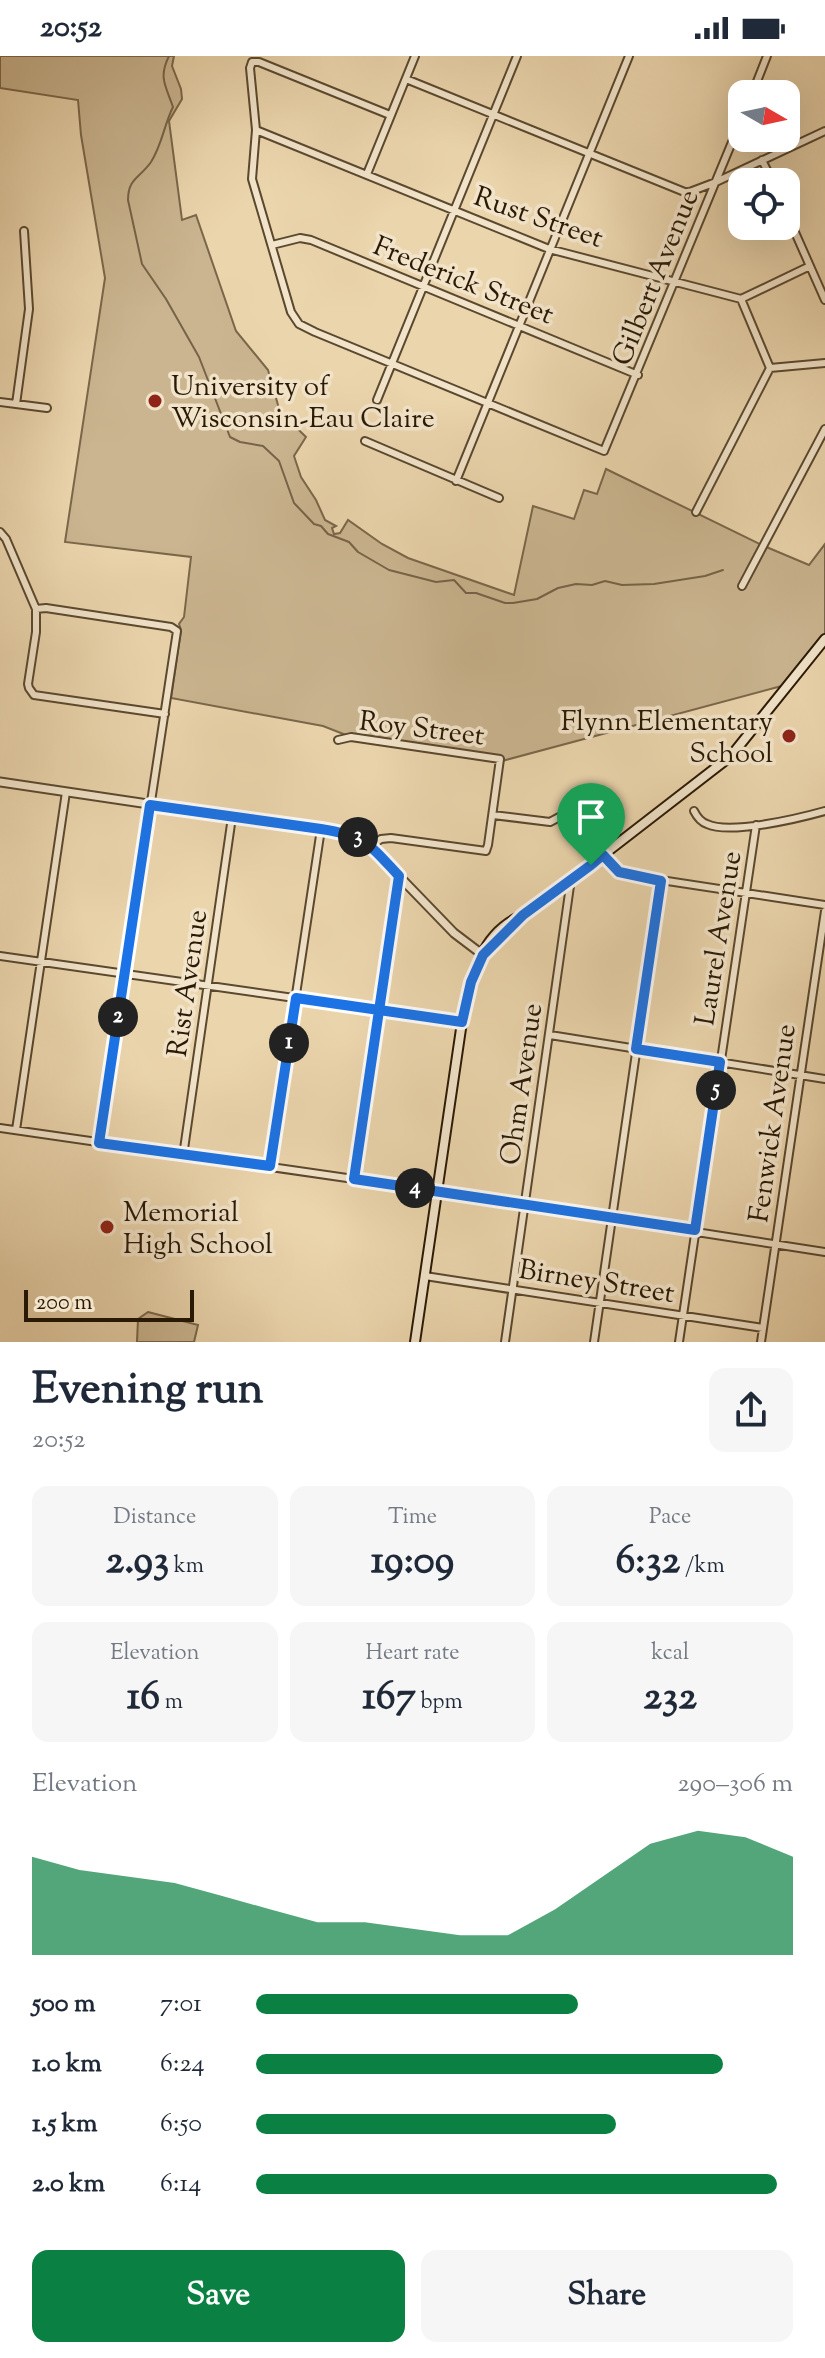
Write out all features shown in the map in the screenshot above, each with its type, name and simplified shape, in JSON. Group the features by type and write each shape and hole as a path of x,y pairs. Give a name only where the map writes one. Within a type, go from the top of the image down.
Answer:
{"main road":[{"path":"415,1342 462,1022 471,982 483,955 523,915 731,756 825,639"}],"street":[{"path":"367,174 415,56"},
{"path":"377,400 517,56"},
{"path":"456,481 629,56"},
{"path":"758,80 767,56"},
{"path":"390,115 259,62 252,62 256,130 252,179 291,312 299,324 488,402"},
{"path":"406,79 680,191 695,191 825,131"},
{"name":"Rust Street","path":"256,130 549,249 741,299"},
{"name":"Gilbert Avenue","path":"488,402 604,451 728,152"},
{"path":"762,160 766,168"},
{"path":"16,404 29,309 24,231"},
{"name":"Frederick Street","path":"272,245 300,238 311,240 638,375"},
{"path":"798,240 825,300"},
{"path":"696,512 770,368 741,299 810,266"},
{"path":"770,368 825,363"},
{"path":"0,402 47,408"},
{"path":"742,586 825,429"},
{"path":"365,441 499,498"},
{"path":"0,532 6,539 36,609 36,632 28,684 31,692 38,697 165,714"},
{"path":"36,609 176,629 99,1143"},
{"name":"Roy Street","path":"338,740 351,737 500,759 493,815"},
{"path":"0,782 350,834 371,846 460,939 483,955"},
{"path":"16,1130 66,792"},
{"path":"371,846 381,839 391,838 486,851 493,815 550,822 563,815 573,803"},
{"path":"694,811 700,820 717,827 791,821 825,811"},
{"name":"Rist Avenue","path":"183,1156 232,817"},
{"name":"Laurel Avenue","path":"679,1342 756,825"},
{"path":"270,1166 321,829"},
{"path":"603,855 619,872 825,908"},
{"path":"354,1179 399,876"},
{"name":"Ohm Avenue","path":"505,1342 571,879"},
{"path":"594,1342 661,881"},
{"name":"Fenwick Avenue","path":"761,1342 825,908"},
{"path":"0,956 462,1022"},
{"path":"550,1035 825,1079"},
{"path":"0,1128 270,1166 825,1252"},
{"name":"Birney Street","path":"425,1276 763,1328"}],"shaded area":[{"name":"University of Wisconsin-Eau Claire","path":"0,56 174,56 172,66 182,99 169,121 182,220 196,215 236,331 268,370 280,412 306,437 294,456 301,477 325,520 336,526 332,528 334,534 340,533 348,520 408,558 514,595 533,506 574,519 584,490 597,494 606,469 809,565 825,544 825,639 789,684 502,761 351,737 323,726 171,698 181,630 179,624 184,617 191,557 65,542 105,278 78,100 0,88"},
{"path":"148,1312 198,1325 194,1342 137,1342 138,1319"}],"waterway":[{"path":"169,56 164,76 173,107 155,155 132,183 128,200 142,264 199,357 230,437 263,446 279,461 294,503 314,524 321,526 328,534 349,542 358,552 389,570 436,582 454,580 466,593 476,593 505,603 537,599 558,588 576,584 592,585 605,581 622,585 654,584 723,570"}],"place":[{"name":"University of Wisconsin-Eau Claire","path":"155,401"},
{"name":"Flynn Elementary School","path":"789,736"},
{"name":"Memorial High School","path":"107,1227"}],"route":[{"path":"591,865 523,915 483,955 471,982 462,1022 378,1010 296,998 270,1166 99,1143 150,805 345,832 371,846 399,876 378,1010 354,1179 695,1230 720,1062 636,1049 661,881 619,872 603,855 591,865"}]}
